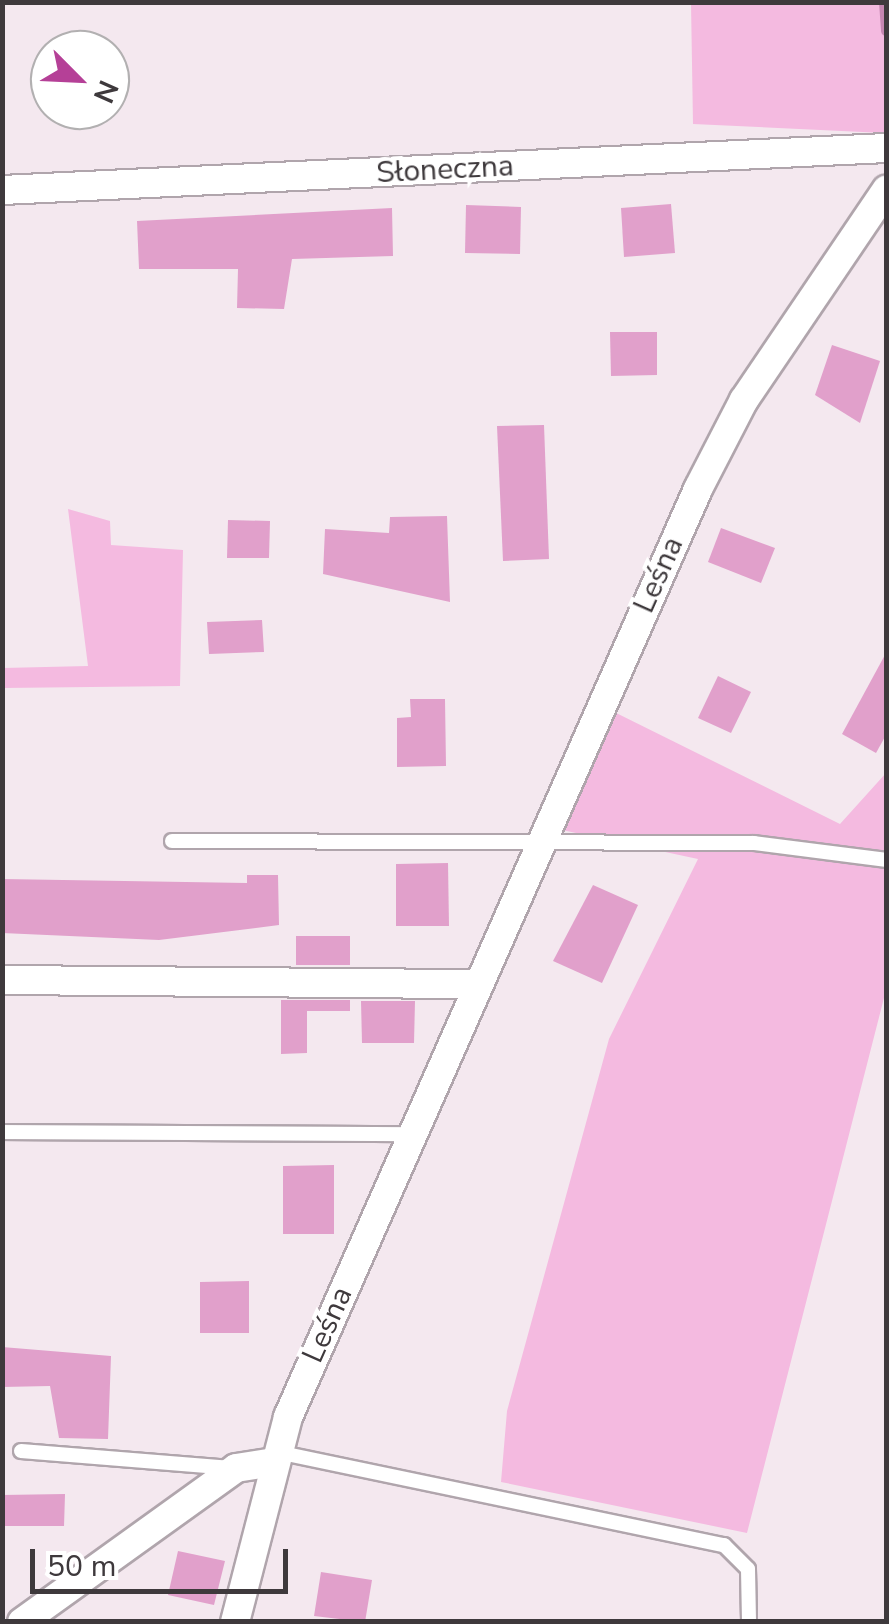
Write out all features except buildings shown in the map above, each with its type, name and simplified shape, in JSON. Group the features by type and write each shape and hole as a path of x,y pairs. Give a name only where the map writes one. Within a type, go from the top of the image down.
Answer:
{"street":[{"name":"Słoneczna","path":"2,190 886,148"},
{"name":"Leśna","path":"236,1622 274,1457 540,840 731,422 886,190"},
{"path":"2,980 477,984"},
{"path":"22,1622 236,1468 274,1457"}],"lane":[{"path":"172,842 540,840 796,846 886,860"},
{"path":"2,1132 412,1134"},
{"path":"22,1452 236,1468"},
{"path":"274,1457 724,1545 748,1569 749,1622"}],"shaded area":[{"path":"691,3 886,3 884,133 693,124"},
{"path":"68,509 110,521 111,545 183,550 180,686 3,688 3,668 88,666"},
{"path":"590,700 840,824 886,773 886,990 747,1533 501,1482 507,1411 609,1039 698,859 534,824"}],"waterway":[{"path":"884,2 886,31"}]}
